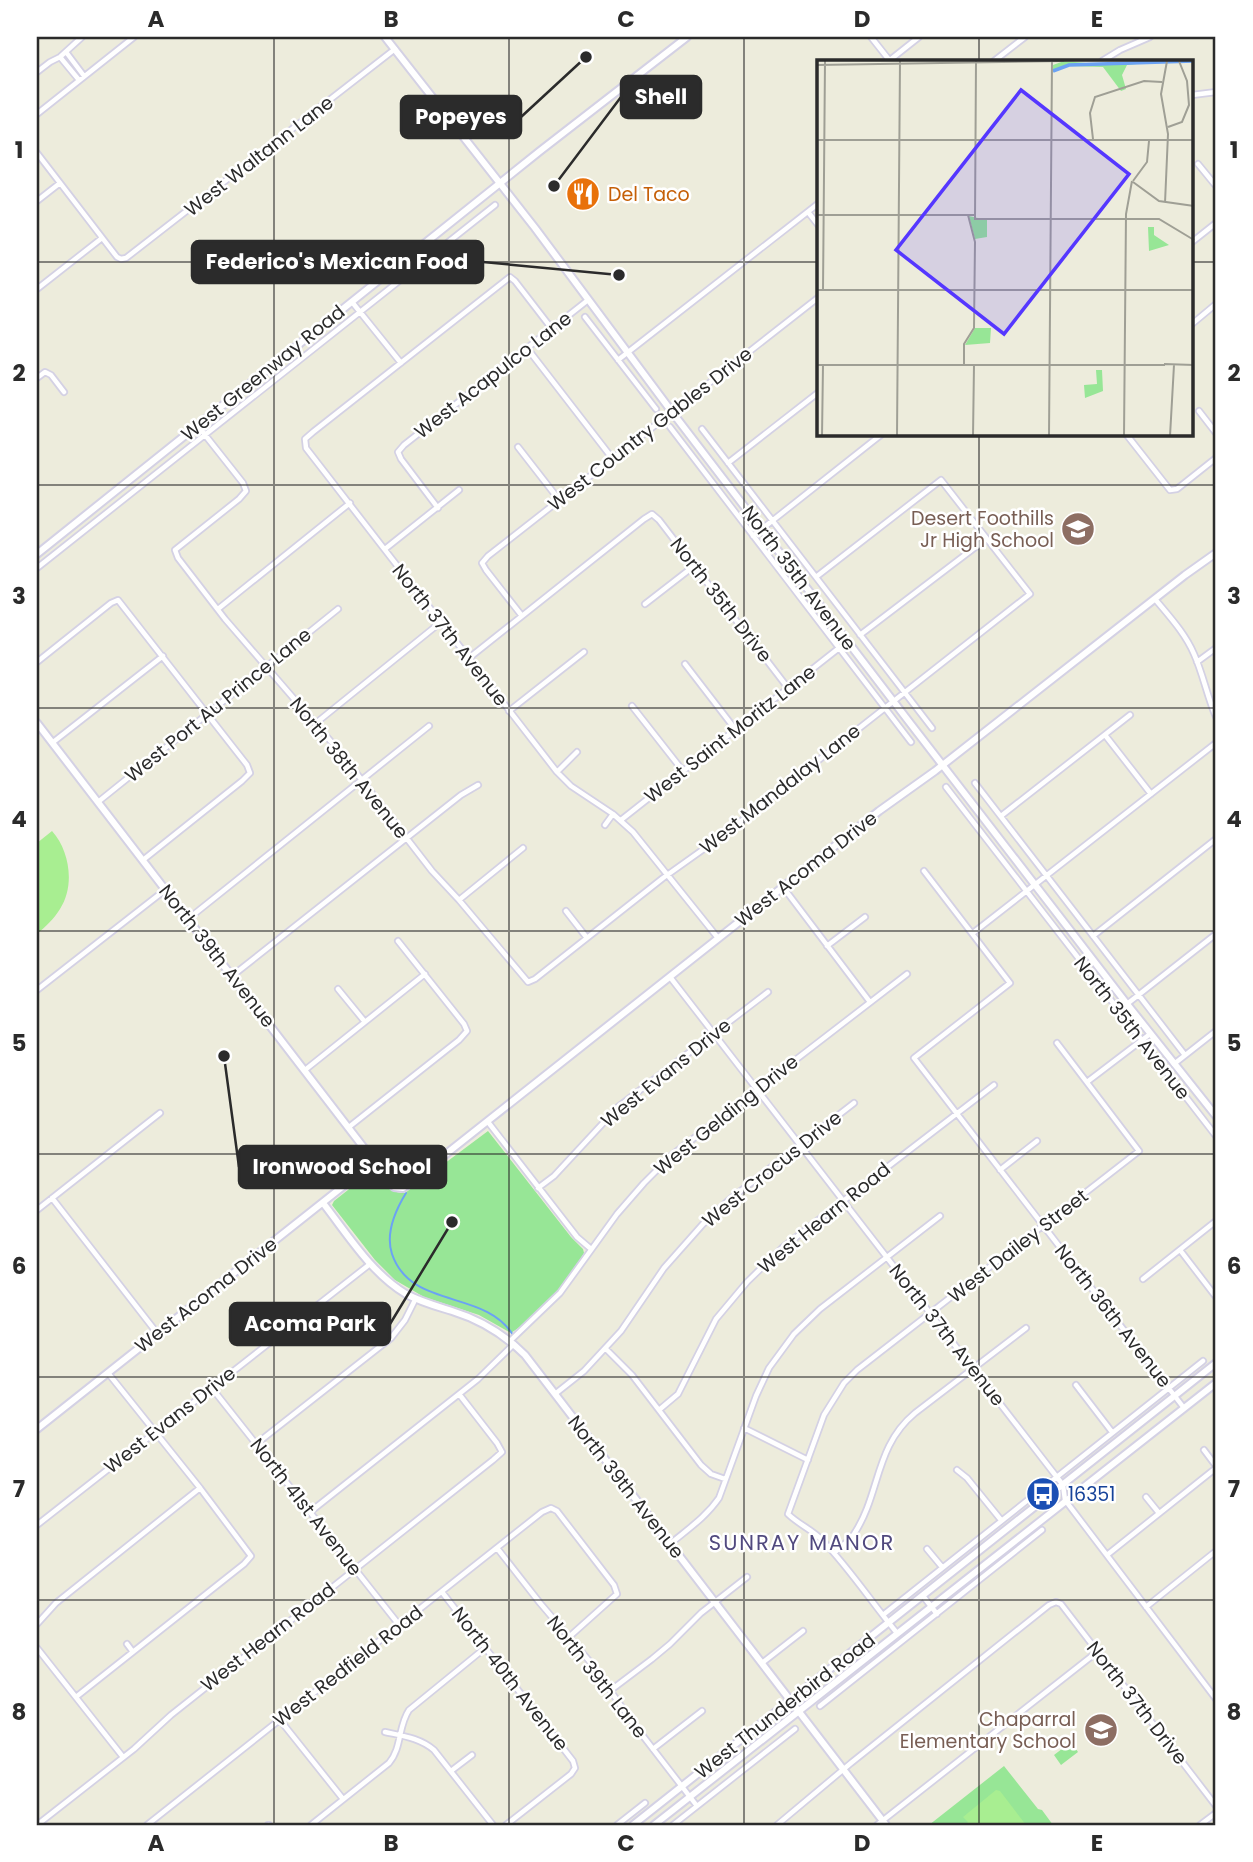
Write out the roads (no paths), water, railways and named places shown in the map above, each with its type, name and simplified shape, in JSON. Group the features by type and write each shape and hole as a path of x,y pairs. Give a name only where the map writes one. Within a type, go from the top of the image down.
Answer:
{"main road":[{"name":"North 35th Avenue","path":"385,37 589,299 671,412 1035,885 1216,1116"},
{"name":"West Greenway Road","path":"37,554 500,183 687,37"},
{"name":"West Acoma Drive","path":"399,1188 408,1185 879,811 943,765 1216,553"},
{"name":"North 39th Avenue","path":"37,723 394,1187 399,1188"},
{"name":"West Acoma Drive","path":"37,1429 375,1161"},
{"name":"North 39th Avenue","path":"323,1202 370,1263 391,1283 416,1298 480,1321 512,1342 525,1355 799,1711 882,1824"},
{"name":"West Thunderbird Road","path":"633,1825 1216,1363"},
{"name":"West Thunderbird Road","path":"654,1825 1216,1382"}],"street":[{"path":"37,72 60,57 82,37"},
{"path":"37,114 134,37"},
{"path":"871,37 889,60"},
{"path":"891,60 919,37"},
{"path":"995,60 1025,37"},
{"path":"1104,60 1150,37"},
{"name":"West Waltann Lane","path":"102,238 117,257 126,258 395,49"},
{"path":"65,51 85,76"},
{"path":"60,57 79,80"},
{"path":"65,64 71,59"},
{"path":"1194,95 1216,92"},
{"path":"37,153 102,238 37,289"},
{"path":"1198,164 1216,187"},
{"path":"37,201 60,183"},
{"name":"West Greenway Road","path":"37,567 495,205"},
{"path":"618,360 817,205"},
{"path":"808,212 817,223"},
{"path":"1194,240 1216,223"},
{"path":"352,302 401,363 510,277 516,281 552,329"},
{"name":"West Acapulco Lane","path":"438,508 398,452 589,299"},
{"name":"West Country Gables Drive","path":"522,616 482,563 488,556 817,299"},
{"path":"1194,322 1216,304"},
{"path":"585,317 656,409"},
{"path":"527,348 612,458"},
{"name":"North 37th Avenue","path":"401,363 305,439 306,448 556,772 633,832 718,938"},
{"path":"37,378 46,372 64,392"},
{"path":"729,463 817,394"},
{"path":"1199,411 1216,433"},
{"path":"198,426 205,435"},
{"name":"North 35th Avenue","path":"670,427 911,742"},
{"name":"North 35th Avenue","path":"702,429 932,728"},
{"name":"North 38th Avenue","path":"205,435 243,483 246,491 175,550 178,558 265,667 316,723 432,871 528,982"},
{"path":"753,536 878,436"},
{"path":"1128,436 1170,490 1177,489 1216,458"},
{"path":"519,447 560,501"},
{"path":"816,578 941,480 986,539 860,635"},
{"path":"385,549 459,490"},
{"path":"218,609 350,503"},
{"name":"North 35th Drive","path":"522,616 652,514 788,688"},
{"name":"West Mandalay Lane","path":"528,982 722,836 1030,594 986,539"},
{"path":"645,604 694,566"},
{"path":"1155,599 1185,638 1197,662 1216,717"},
{"path":"37,662 118,600 247,765 250,773 242,781 143,860"},
{"name":"West Port Au Prince Lane","path":"98,802 338,609"},
{"path":"469,658 522,616"},
{"path":"316,723 441,622"},
{"name":"West Saint Moritz Lane","path":"621,820 839,648"},
{"path":"1197,662 1216,648"},
{"path":"509,711 584,652"},
{"path":"52,743 163,656"},
{"path":"685,664 735,729"},
{"path":"632,706 683,771"},
{"path":"1001,817 1130,715"},
{"path":"188,919 429,726"},
{"path":"1105,735 1151,794"},
{"path":"924,871 972,933 1216,743"},
{"path":"556,772 577,752"},
{"name":"North 35th Avenue","path":"975,783 1185,1055"},
{"path":"232,976 461,795 478,785"},
{"name":"North 35th Avenue","path":"946,787 1216,1136"},
{"path":"605,825 613,814"},
{"path":"1093,936 1216,839"},
{"path":"459,900 523,848"},
{"path":"783,887 870,1002"},
{"path":"37,990 166,889"},
{"path":"566,911 587,938"},
{"path":"827,946 865,917"},
{"name":"North 36th Avenue","path":"972,933 1010,982 914,1058 1184,1408"},
{"path":"1127,1004 1216,934"},
{"path":"349,1127 467,1031 398,941"},
{"path":"305,1070 425,974"},
{"name":"West Gelding Drive","path":"310,1512 490,1369 512,1342 560,1293 617,1214 658,1168 696,1135 907,974"},
{"name":"North 37th Avenue","path":"670,976 1063,1485"},
{"path":"338,989 365,1022"},
{"name":"West Evans Drive","path":"538,1188 554,1176 618,1107 768,992"},
{"path":"1174,1064 1216,1031"},
{"path":"1057,1043 1087,1082 1150,1034"},
{"name":"West Dailey Street","path":"834,1553 810,1529 788,1514 824,1415 844,1383 867,1362 1139,1151 1087,1082"},
{"name":"West Hearn Road","path":"659,1410 678,1394 716,1320 747,1282 782,1248 994,1085"},
{"name":"West Crocus Drive","path":"555,1395 606,1349 631,1318 664,1268 703,1224 729,1200 854,1103"},
{"path":"37,1210 160,1113"},
{"path":"488,1122 577,1237 591,1249"},
{"path":"1000,1170 1037,1141"},
{"path":"52,1198 157,1334"},
{"path":"670,1544 700,1521 719,1497 756,1396 769,1368 794,1334 820,1309 940,1216"},
{"path":"1143,1279 1216,1221"},
{"path":"1180,1250 1216,1297"},
{"name":"West Evans Drive","path":"37,1525 370,1263"},
{"path":"256,1444 391,1338 405,1320 416,1298"},
{"path":"897,1633 834,1553 859,1524 889,1444 906,1420 1026,1328"},
{"path":"606,1349 632,1375 701,1465 711,1474 725,1479"},
{"name":"West Thunderbird Road","path":"883,1615 1203,1361"},
{"path":"76,1697 251,1556 107,1373"},
{"path":"1076,1385 1112,1432"},
{"name":"North 41st Avenue","path":"211,1387 400,1626"},
{"name":"West Hearn Road","path":"37,1825 123,1757 171,1714 494,1461 502,1452 459,1394"},
{"path":"436,1400 442,1408"},
{"path":"744,1428 807,1460"},
{"path":"1107,1555 1216,1467 1204,1450"},
{"path":"361,1459 367,1467"},
{"path":"957,1470 967,1478 1001,1520"},
{"path":"1063,1485 1065,1500 1216,1699"},
{"path":"37,1623 56,1603 200,1488"},
{"path":"1146,1497 1159,1513"},
{"name":"West Redfield Road","path":"147,1825 542,1512 551,1508 557,1511 614,1585 617,1594 569,1637"},
{"path":"1033,1526 1034,1536"},
{"name":"West Thunderbird Road","path":"820,1706 1042,1530"},
{"name":"North 39th Lane","path":"498,1548 540,1604 591,1663 697,1806"},
{"path":"928,1549 942,1567"},
{"path":"1146,1607 1216,1551"},
{"path":"611,1690 670,1644 715,1602 747,1577"},
{"name":"North 40th Avenue","path":"442,1592 573,1761 575,1768 506,1825"},
{"path":"189,1594 195,1602"},
{"path":"923,1596 937,1614"},
{"name":"North 37th Drive","path":"843,1769 1056,1602 1216,1806"},
{"path":"762,1664 803,1632"},
{"path":"127,1644 133,1652"},
{"path":"37,1648 123,1757"},
{"path":"311,1825 389,1763 396,1752 403,1721 412,1706 485,1648"},
{"path":"882,1824 1097,1652"},
{"name":"West Thunderbird Road","path":"818,1695 829,1699"},
{"path":"653,1749 702,1711"},
{"path":"280,1720 343,1799"},
{"name":"West Thunderbird Road","path":"781,1725 784,1738"},
{"name":"West Thunderbird Road","path":"673,1825 794,1730"},
{"path":"385,1732 427,1744 493,1825"},
{"path":"451,1771 472,1755"},
{"path":"777,1825 843,1769"},
{"path":"617,1825 645,1803"},
{"path":"634,1812 646,1815"},
{"path":"1200,1825 1216,1813"}],"waterway":[{"path":"406,1193 390,1230 392,1254 402,1272 415,1284 431,1292 485,1311 501,1321 513,1335"}],"place":[{"name":"Popeyes","path":"586,57"},
{"name":"Shell","path":"554,186"},
{"name":"Del Taco","path":"583,194"},
{"name":"Federico's Mexican Food","path":"619,275"},
{"name":"Desert Foothills Jr High School","path":"1078,529"},
{"name":"Ironwood School","path":"224,1056"},
{"name":"Acoma Park","path":"452,1222"},
{"name":"16351","path":"1043,1494"},
{"name":"Chaparral Elementary School","path":"1101,1730"}],"district":[{"name":"SUNRAY MANOR","path":"802,1542"}]}
